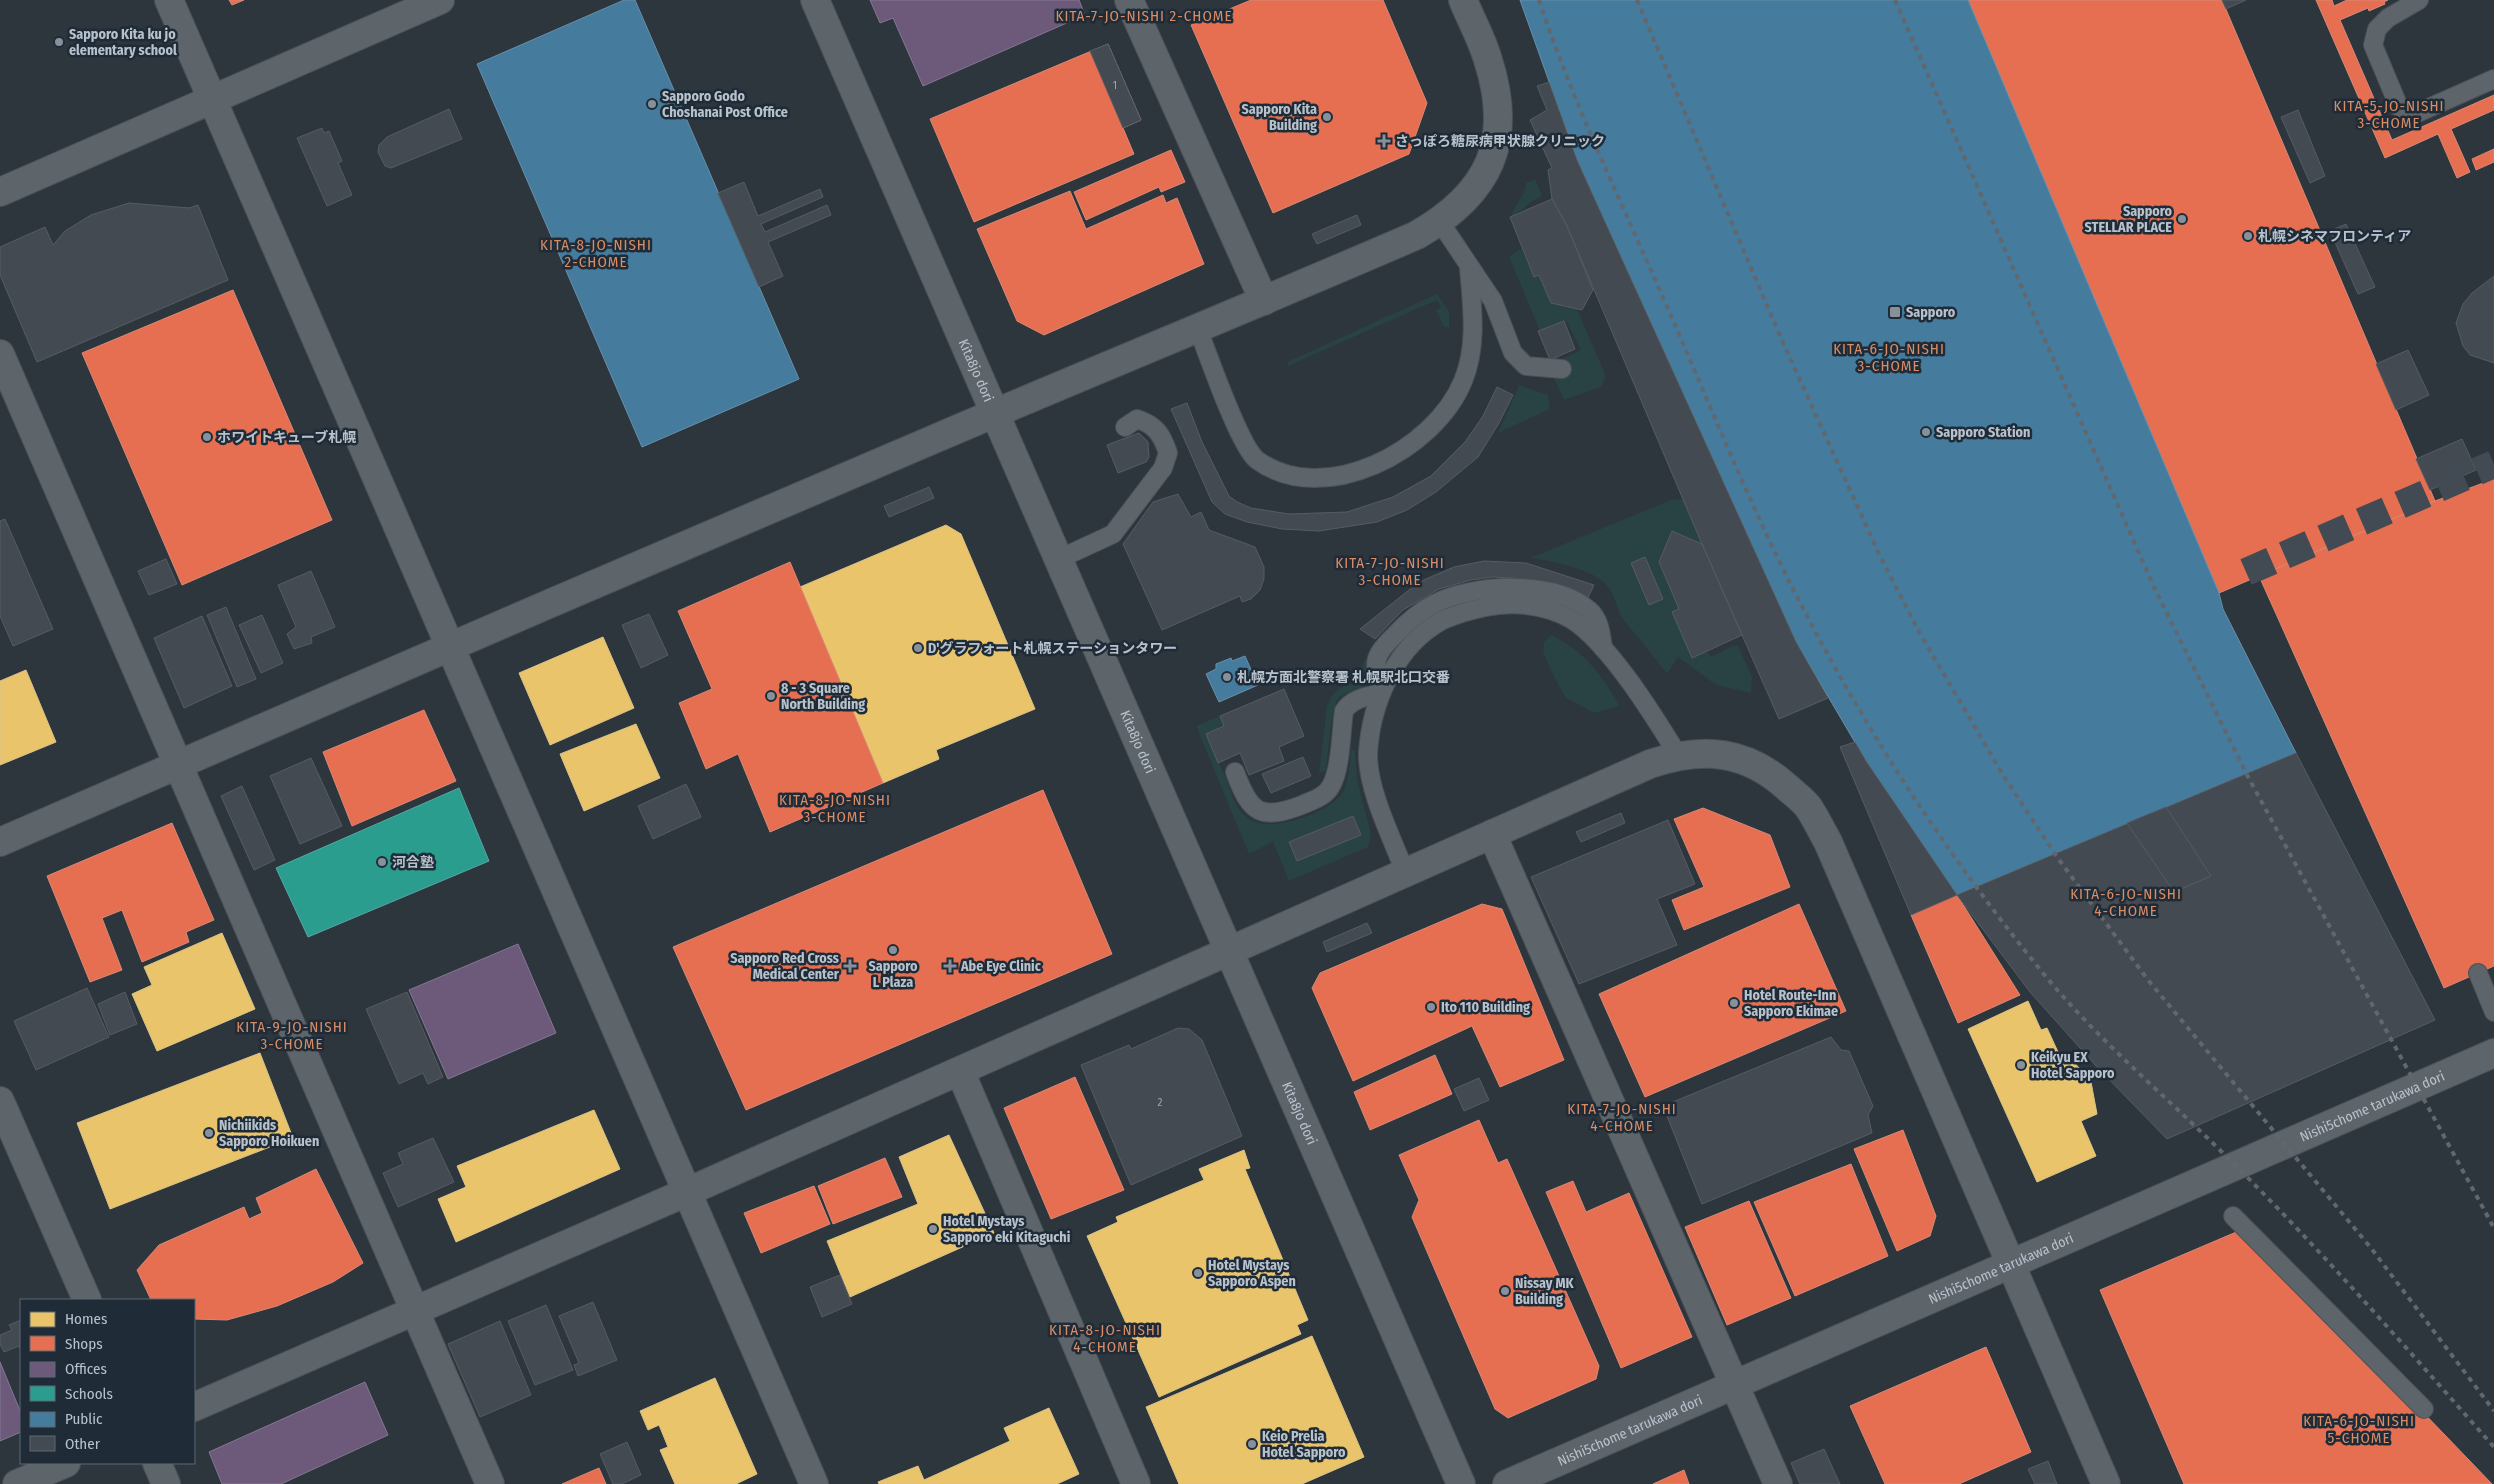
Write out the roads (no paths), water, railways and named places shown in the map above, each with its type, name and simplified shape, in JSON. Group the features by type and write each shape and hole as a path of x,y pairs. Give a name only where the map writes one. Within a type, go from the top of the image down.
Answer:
{"street":[{"path":"169,0 814,1484"},
{"path":"0,192 440,0"},
{"name":"Kita8jo dori","path":"814,0 1461,1484"},
{"path":"1129,0 1264,301"},
{"path":"0,842 450,646 995,413 1264,301 1417,235 1440,222 1458,208 1473,191 1486,170 1495,148 1500,119 1497,94 1488,58 1462,0"},
{"path":"0,354 490,1484"},
{"path":"195,1407 960,1072 1650,764 1678,755 1718,754 1746,761 1779,780 1808,806 1828,842 2106,1484"},
{"path":"1492,834 1778,1484"},
{"name":"Nishi5chome tarukawa dori","path":"1507,1484 2494,1053"},
{"path":"960,1072 1136,1484"},
{"path":"0,1101 87,1299"},
{"path":"17,1484 64,1464"},
{"path":"157,1464 166,1484"}],"lane":[{"path":"2419,0 2388,18 2377,29 2373,45 2398,107 2408,114 2415,114 2494,78"},
{"path":"1440,222 1492,301 1513,353 1526,366 1562,369"},
{"path":"1198,329 1240,436 1256,459 1277,470 1296,476 1324,478 1356,472 1399,453 1446,410 1463,382 1471,351 1473,320 1469,268"},
{"path":"1059,559 1113,534 1163,468 1168,453 1158,430 1150,423 1137,419 1125,428"},
{"path":"1405,872 1374,789 1368,755 1372,724 1381,693 1398,661 1422,634 1443,620 1466,611 1497,604 1516,604 1556,613 1570,619 1588,632 1602,648 1650,710 1678,755"},
{"path":"1235,772 1249,804 1264,814 1283,812 1317,799 1331,786 1335,775 1344,711 1348,704 1381,693"},
{"path":"2478,974 2494,1012"},
{"path":"2233,1216 2424,1409"}],"tunnel":[{"path":"2246,572 2494,464"}],"railway":[{"path":"1539,0 1568,79 1600,156 1769,539 1831,661 1913,796 1973,883 2060,993 2107,1043 2207,1137 2299,1230 2494,1447"},
{"path":"1637,0 1780,336 1880,556 1918,630 2003,775 2057,857 2148,980 2371,1248 2494,1411"},
{"path":"1895,0 2154,587 2247,775 2494,1228"}],"place":[{"name":"Sapporo Kita ku jo elementary school","path":"59,42"},
{"name":"Sapporo Godo Choshanai Post Office","path":"652,104"},
{"name":"Sapporo Kita Building","path":"1327,117"},
{"name":"さっぽろ糖尿病甲状腺クリニック","path":"1384,141"},
{"name":"Sapporo STELLAR PLACE","path":"2182,219"},
{"name":"札幌シネマフロンティア","path":"2248,236"},
{"name":"Sapporo","path":"1895,312"},
{"name":"Sapporo Station","path":"1926,432"},
{"name":"ホワイトキューブ札幌","path":"207,437"},
{"name":"D'グラフォート札幌ステーションタワー","path":"918,648"},
{"name":"札幌方面北警察署 札幌駅北口交番","path":"1227,677"},
{"name":"8 - 3 Square North Building","path":"771,696"},
{"name":"河合塾","path":"382,862"},
{"name":"Sapporo L Plaza","path":"893,950"},
{"name":"Sapporo Red Cross Medical Center","path":"850,966"},
{"name":"Abe Eye Clinic","path":"950,966"},
{"name":"Hotel Route-Inn Sapporo Ekimae","path":"1734,1003"},
{"name":"Ito 110 Building","path":"1431,1007"},
{"name":"Keikyu EX Hotel Sapporo","path":"2021,1065"},
{"name":"Nichiikids Sapporo Hoikuen","path":"209,1133"},
{"name":"Hotel Mystays Sapporo eki Kitaguchi","path":"933,1229"},
{"name":"Hotel Mystays Sapporo Aspen","path":"1198,1273"},
{"name":"Nissay MK Building","path":"1505,1291"},
{"name":"Keio Prelia Hotel Sapporo","path":"1252,1444"}],"district":[{"name":"KITA-7-JO-NISHI 2-CHOME","path":"1144,16"},
{"name":"KITA-5-JO-NISHI 3-CHOME","path":"2389,114"},
{"name":"KITA-8-JO-NISHI 2-CHOME","path":"596,254"},
{"name":"KITA-6-JO-NISHI 3-CHOME","path":"1889,358"},
{"name":"KITA-7-JO-NISHI 3-CHOME","path":"1390,572"},
{"name":"KITA-8-JO-NISHI 3-CHOME","path":"835,808"},
{"name":"KITA-6-JO-NISHI 4-CHOME","path":"2126,902"},
{"name":"KITA-9-JO-NISHI 3-CHOME","path":"292,1036"},
{"name":"KITA-7-JO-NISHI 4-CHOME","path":"1622,1118"},
{"name":"KITA-8-JO-NISHI 4-CHOME","path":"1105,1338"},
{"name":"KITA-6-JO-NISHI 5-CHOME","path":"2359,1430"}]}
